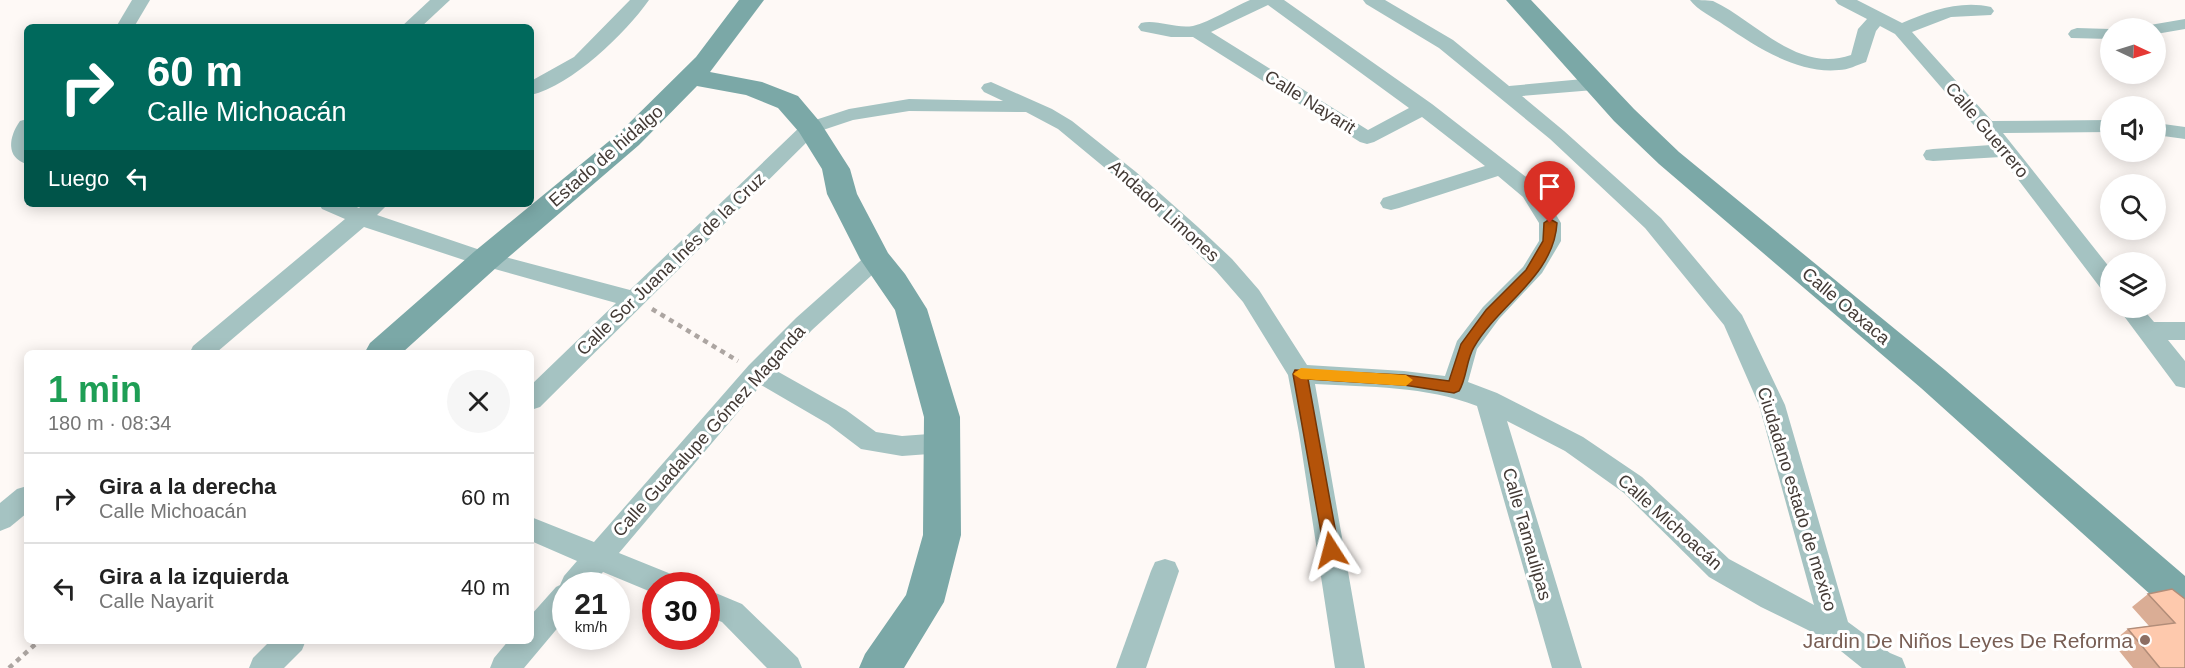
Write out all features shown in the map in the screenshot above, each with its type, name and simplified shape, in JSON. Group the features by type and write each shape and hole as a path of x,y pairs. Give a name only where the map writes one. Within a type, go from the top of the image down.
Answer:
{"street":[{"path":"127,24 141,0"},
{"path":"413,24 441,0"},
{"path":"534,87 581,61 640,0"},
{"name":"Estado de hidalgo","path":"384,350 486,259 629,139 693,77 752,0"},
{"path":"1220,0 1239,11"},
{"path":"1147,27 1171,32 1197,31 1264,0"},
{"path":"1272,0 1425,108 1531,192 1550,223 1550,241 1531,273 1491,314 1466,347 1454,387"},
{"name":"Ciudadano estado de mexico","path":"1372,0 1446,44 1557,135 1653,223 1734,321 1772,405 1836,630"},
{"name":"Calle Oaxaca","path":"1518,0 1594,84 1669,158 1933,379 2185,602"},
{"path":"1699,0 1780,51 1803,61 1823,65 1848,64 1859,57 1867,29 1879,18"},
{"name":"Calle Guerrero","path":"1844,0 1901,30 2007,150 2100,271"},
{"path":"1901,30 1946,11 1985,11"},
{"path":"2166,27 2185,24"},
{"name":"Calle Nayarit","path":"1197,31 1367,138 1425,108"},
{"path":"2077,34 2100,34"},
{"path":"693,77 753,88 788,102 810,128 836,169 842,194 876,259 911,309 942,417 942,535 924,602 880,668"},
{"path":"1506,92 1594,84"},
{"name":"Andador Limones","path":"991,88 1045,113 1129,177 1224,265 1251,296 1300,374"},
{"path":"810,128 849,115 909,105 1030,108"},
{"path":"1987,127 2100,126"},
{"name":"Calle Sor Juana Inés de la Cruz","path":"534,397 810,128"},
{"path":"2166,130 2185,133"},
{"path":"24,132 21,138 24,156"},
{"path":"1933,155 2007,150"},
{"path":"1391,203 1501,168"},
{"path":"347,207 369,211 486,259 636,300"},
{"path":"204,350 369,211"},
{"name":"Calle Guadalupe Gómez Maganda","path":"585,572 758,372 804,324 876,259"},
{"path":"2137,318 2185,379"},
{"path":"2147,331 2185,331"},
{"path":"758,372 837,417 870,442 902,446 943,442"},
{"path":"1300,374 1312,433 1350,668"},
{"name":"Calle Michoacán","path":"1300,374 1404,380 1454,387 1488,400 1574,444 1633,485 1719,568 1771,598 1836,630 1879,663 1891,668"},
{"name":"Calle Tamaulipas","path":"1488,400 1567,668"},
{"path":"0,519 24,499"},
{"path":"534,530 642,575"},
{"path":"1131,668 1165,571"},
{"path":"720,608 732,613 787,668"},
{"path":"534,633 552,612"},
{"path":"264,668 287,644"},
{"path":"505,668 525,644"}],"path":[{"path":"636,300 758,372"},
{"path":"9,668 36,644"}],"building":[{"path":"2172,589 2185,599 2185,668 2160,668 2128,629 2175,623 2148,594"}],"slow traffic":[{"path":"1301,374 1406,380"}],"place":[{"name":"Jardin De Niños Leyes De Reforma","path":"2145,640"}],"route":[{"path":"1331,550 1300,374 1404,380 1454,387 1466,347 1491,314 1531,273 1550,241 1550,223"}]}
